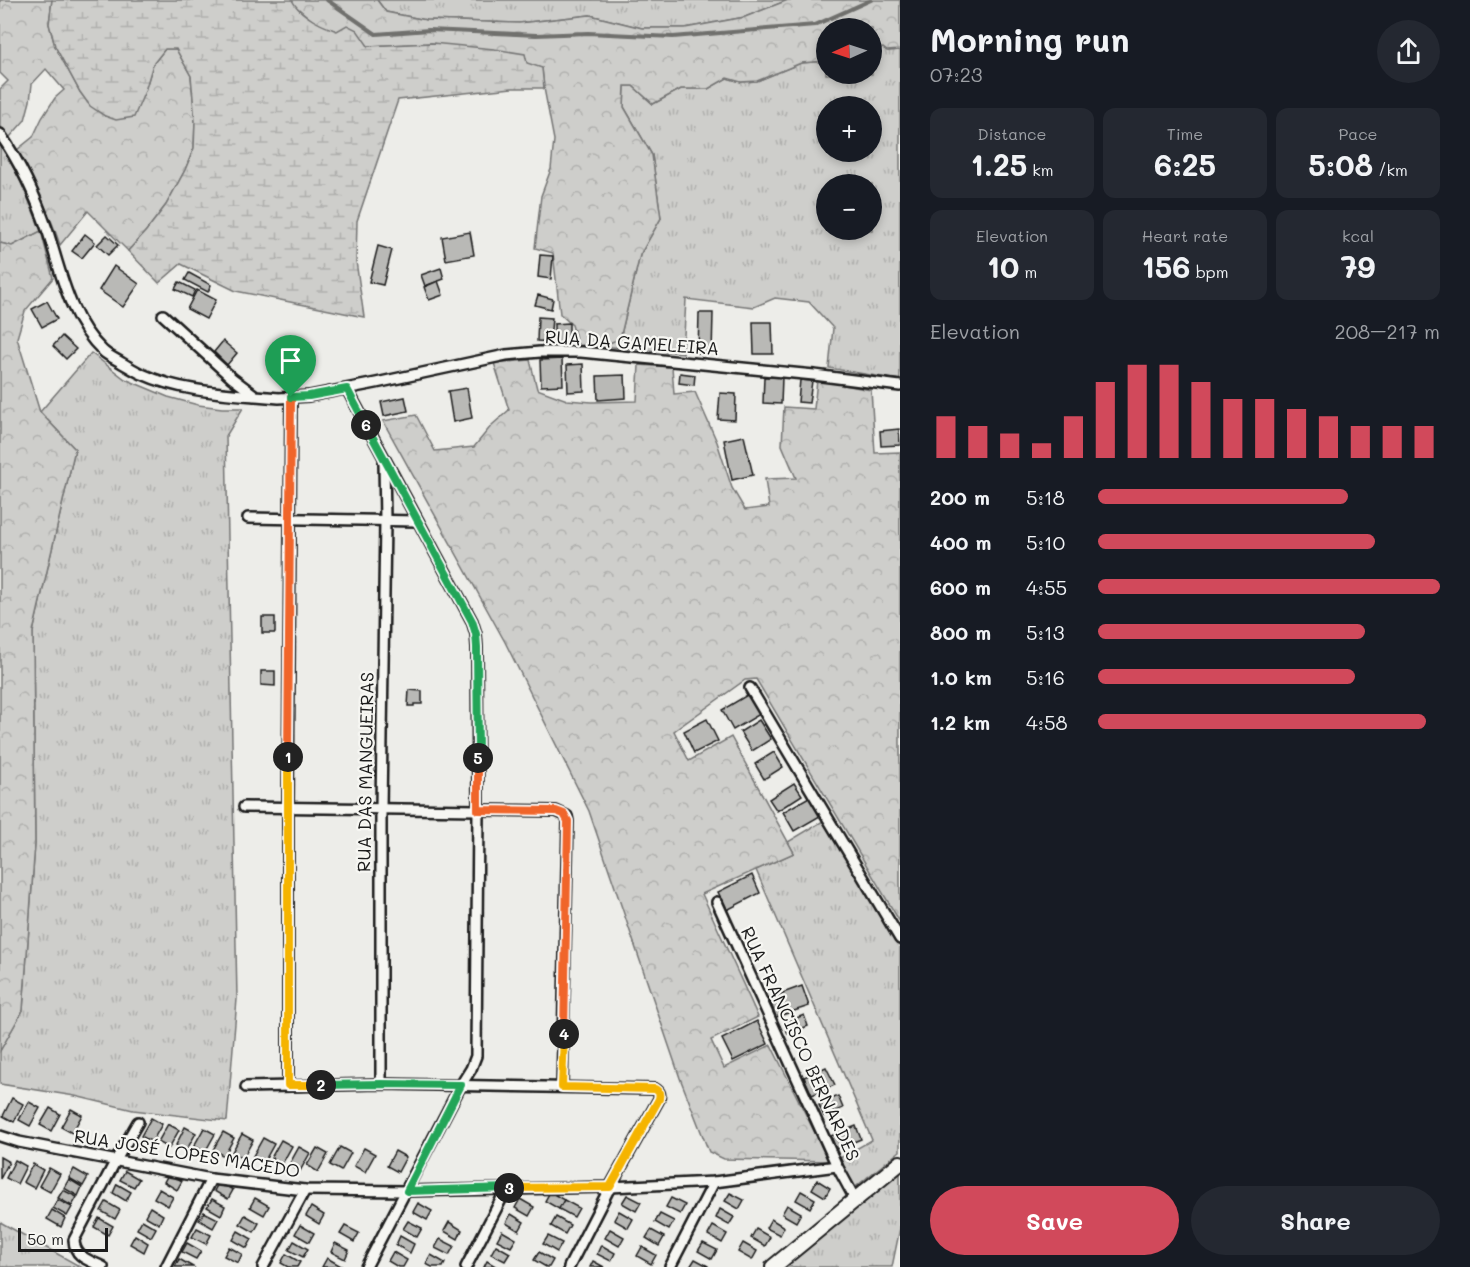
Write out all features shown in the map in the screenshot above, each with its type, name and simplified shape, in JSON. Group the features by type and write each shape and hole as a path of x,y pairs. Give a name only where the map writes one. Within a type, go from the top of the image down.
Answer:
{"main road":[{"path":"773,1267 900,1163"}],"street":[{"name":"RUA DA GAMELEIRA","path":"0,134 14,154 32,188 69,300 86,331 104,352 143,374 176,385 256,396 309,396 506,355 562,351 802,374 900,386"},
{"path":"163,315 232,378 256,396"},
{"path":"347,389 472,621 476,634 478,810 476,1056 366,1267"},
{"path":"288,1085 291,397"},
{"name":"RUA DAS MANGUEIRAS","path":"381,1084 384,460"},
{"path":"248,518 417,521"},
{"path":"750,688 900,939"},
{"path":"244,807 556,811 564,814 568,821 562,1087"},
{"name":"RUA FRANCISCO BERNARDES","path":"717,902 837,1166 855,1199"},
{"path":"246,1087 381,1084 655,1089 660,1094 659,1099 569,1267"},
{"path":"103,1267 80,1256 76,1251 74,1240 138,1122"},
{"name":"RUA JOSÉ LOPES MACEDO","path":"0,1136 19,1142 212,1179 305,1190 407,1191 610,1187 714,1182 837,1166"},
{"path":"165,1267 212,1179"},
{"path":"670,1267 714,1182"},
{"path":"466,1267 507,1188"},
{"path":"263,1267 305,1190"}],"green space":[{"path":"0,0 52,0 49,24 55,46 80,92 90,105 105,116 145,91 153,64 165,49 176,49 191,76 195,121 194,148 166,205 128,251 88,211 60,245 41,196 17,150 33,137 55,98 64,90 46,69 32,84 25,120 9,138 0,126 0,89 8,81 0,73"},
{"path":"52,0 292,0 300,11 324,26 337,31 347,25 357,30 368,46 432,43 525,54 527,63 542,68 544,88 512,88 398,100 357,221 356,261 364,317 236,291 181,264 159,283 128,251 166,205 194,148 195,121 191,76 176,49 165,49 153,64 134,117 116,120 105,116 90,106 80,92 55,46 49,24"},
{"path":"292,0 377,0 386,12 426,20 519,23 590,15 642,28 685,28 745,17 788,0 900,0 900,50 887,51 882,48 882,18 816,18 816,62 801,63 757,81 741,82 727,78 708,89 681,89 653,104 633,86 625,86 624,107 652,155 661,218 640,255 620,339 600,346 578,345 572,325 560,314 553,253 535,248 541,196 551,169 554,140 542,68 432,43 368,46 337,31 318,25 294,5"},
{"path":"377,0 788,0 745,17 685,28 642,28 590,15 519,23 426,20 386,12"},
{"path":"882,48 888,51 900,50 900,380 829,368 833,328 809,302 775,298 754,307 686,299 683,353 600,346 620,339 640,255 661,218 652,155 624,107 625,86 633,86 653,104 681,89 708,89 727,78 741,82 757,81 801,63 816,62 816,84 882,84"},
{"path":"0,145 18,176 41,231 12,246 0,243"},
{"path":"41,231 53,278 25,311 17,338 40,412 75,449 33,632 35,844 23,1010 0,1051 0,243 12,246"},
{"path":"91,353 125,379 168,397 198,405 243,408 226,436 237,999 227,1121 133,1110 75,1096 0,1084 0,1051 23,1010 35,844 33,632 75,449 40,412"},
{"path":"530,360 537,389 567,400 592,402 637,401 639,365 672,367 674,394 695,392 717,442 732,488 745,510 769,507 765,479 796,478 782,445 784,407 814,409 817,380 871,390 875,453 900,452 900,922 756,679 745,680 674,731 689,761 731,737 794,853 702,894 758,1017 711,1040 724,1068 771,1045 829,1161 724,1159 709,1152 680,1078 589,811 505,642 383,421 416,415 435,451 474,447 492,425 509,410 494,363"},
{"path":"823,821 900,947 900,1151 853,1189 840,1158 872,1140 756,870 794,853 788,842"},
{"path":"900,1170 900,1228 892,1267 785,1267"},
{"path":"0,1222 81,1267 0,1267"}],"building":[{"path":"470,232 474,255 446,260 442,237"},
{"path":"85,234 95,242 82,258 72,251"},
{"path":"107,235 118,245 108,255 97,245"},
{"path":"378,246 392,250 383,285 369,282"},
{"path":"540,255 553,256 551,279 538,277"},
{"path":"114,266 139,284 123,307 99,290"},
{"path":"441,268 444,279 425,286 421,275"},
{"path":"189,273 211,285 208,292 185,280"},
{"path":"438,281 443,295 429,300 424,287"},
{"path":"179,282 195,290 192,297 175,289"},
{"path":"197,290 216,300 206,319 187,309"},
{"path":"538,295 553,299 551,309 535,305"},
{"path":"47,301 57,319 42,327 32,309"},
{"path":"699,313 713,313 712,353 698,353"},
{"path":"538,317 552,318 550,342 537,341"},
{"path":"753,322 772,322 773,354 754,354"},
{"path":"569,323 569,343 554,343 554,324"},
{"path":"62,336 76,349 66,359 53,346"},
{"path":"223,341 237,353 227,365 214,352"},
{"path":"562,359 563,385 541,386 540,360"},
{"path":"583,364 584,391 568,392 567,365"},
{"path":"680,373 695,375 694,385 679,383"},
{"path":"625,375 626,398 598,400 597,376"},
{"path":"764,377 782,377 781,404 763,403"},
{"path":"800,380 812,381 809,403 798,402"},
{"path":"467,388 472,418 453,422 448,391"},
{"path":"720,393 736,394 735,420 718,419"},
{"path":"405,397 408,411 384,416 381,402"},
{"path":"899,429 900,445 881,446 880,431"},
{"path":"744,436 753,475 732,480 724,440"},
{"path":"262,617 275,617 275,633 262,633"},
{"path":"261,671 275,671 275,686 261,685"},
{"path":"409,690 422,691 422,704 408,706"},
{"path":"749,694 760,714 733,730 722,710"},
{"path":"707,719 718,741 694,753 684,731"},
{"path":"759,720 771,739 752,751 740,732"},
{"path":"774,752 783,767 764,779 755,764"},
{"path":"794,783 802,795 777,811 769,799"},
{"path":"809,797 820,816 794,831 783,812"},
{"path":"752,875 760,893 727,910 718,892"},
{"path":"802,986 809,1006 776,1017 769,998"},
{"path":"804,1015 808,1026 788,1034 784,1023"},
{"path":"757,1021 768,1044 733,1061 722,1039"},
{"path":"826,1067 835,1085 812,1095 804,1077"},
{"path":"838,1096 843,1108 824,1116 819,1105"},
{"path":"12,1098 23,1104 14,1122 3,1116"},
{"path":"29,1102 40,1108 30,1126 19,1120"},
{"path":"50,1108 60,1114 51,1131 40,1125"},
{"path":"71,1109 82,1115 72,1133 61,1127"},
{"path":"151,1118 162,1124 152,1142 141,1136"},
{"path":"168,1124 179,1130 169,1148 158,1142"},
{"path":"856,1126 861,1139 836,1149 831,1136"},
{"path":"185,1127 196,1133 186,1151 176,1145"},
{"path":"204,1128 215,1134 205,1152 194,1146"},
{"path":"223,1132 234,1138 224,1156 213,1150"},
{"path":"242,1134 253,1140 243,1158 232,1152"},
{"path":"263,1138 274,1144 264,1162 253,1156"},
{"path":"281,1140 292,1146 282,1164 271,1158"},
{"path":"299,1147 310,1153 300,1171 289,1165"},
{"path":"340,1147 351,1153 341,1171 330,1165"},
{"path":"317,1148 328,1154 318,1172 307,1165"},
{"path":"364,1148 375,1154 365,1172 354,1166"},
{"path":"395,1151 406,1157 398,1172 387,1166"},
{"path":"0,1157 9,1162 0,1179"},
{"path":"15,1160 26,1166 17,1184 6,1178"},
{"path":"33,1164 43,1170 34,1188 23,1182"},
{"path":"49,1168 60,1174 50,1192 39,1186"},
{"path":"74,1169 88,1177 83,1186 69,1178"},
{"path":"125,1171 139,1179 134,1187 120,1180"},
{"path":"169,1173 182,1181 177,1190 164,1182"},
{"path":"69,1179 82,1187 78,1196 64,1188"},
{"path":"817,1180 830,1188 825,1197 812,1189"},
{"path":"219,1182 233,1190 228,1199 214,1191"},
{"path":"117,1184 131,1192 126,1201 113,1193"},
{"path":"159,1189 173,1197 168,1206 154,1198"},
{"path":"63,1190 77,1197 72,1206 58,1198"},
{"path":"801,1191 815,1199 810,1208 796,1200"},
{"path":"550,1192 564,1200 559,1209 545,1201"},
{"path":"730,1193 744,1200 739,1209 725,1201"},
{"path":"627,1195 641,1202 636,1211 622,1203"},
{"path":"255,1198 269,1206 264,1215 250,1207"},
{"path":"671,1198 685,1205 680,1214 666,1207"},
{"path":"212,1199 225,1206 221,1215 207,1207"},
{"path":"520,1199 534,1207 529,1216 515,1208"},
{"path":"58,1200 72,1207 67,1216 53,1208"},
{"path":"564,1200 579,1208 574,1217 559,1209"},
{"path":"106,1202 120,1210 115,1219 101,1211"},
{"path":"418,1203 432,1211 427,1220 413,1212"},
{"path":"787,1205 801,1213 796,1222 782,1214"},
{"path":"150,1207 163,1215 159,1224 145,1216"},
{"path":"311,1207 324,1215 319,1224 306,1216"},
{"path":"720,1209 734,1217 729,1225 716,1218"},
{"path":"52,1210 65,1218 61,1227 47,1219"},
{"path":"619,1211 633,1219 628,1228 614,1220"},
{"path":"204,1212 218,1219 213,1228 199,1220"},
{"path":"511,1214 524,1222 519,1231 506,1223"},
{"path":"660,1214 674,1221 669,1230 655,1222"},
{"path":"245,1215 259,1223 254,1232 240,1224"},
{"path":"556,1217 570,1225 565,1234 551,1226"},
{"path":"99,1218 113,1226 108,1235 94,1227"},
{"path":"771,1219 784,1227 780,1235 766,1228"},
{"path":"142,1220 156,1228 151,1237 137,1229"},
{"path":"408,1221 422,1228 417,1237 403,1229"},
{"path":"449,1222 462,1230 458,1239 444,1231"},
{"path":"300,1225 314,1233 309,1242 295,1234"},
{"path":"345,1226 359,1233 354,1242 340,1234"},
{"path":"713,1226 727,1234 722,1243 708,1235"},
{"path":"197,1228 211,1235 206,1244 192,1237"},
{"path":"610,1229 624,1237 619,1246 605,1238"},
{"path":"756,1229 770,1237 765,1246 751,1238"},
{"path":"651,1230 664,1237 659,1246 646,1238"},
{"path":"238,1231 252,1239 247,1248 233,1240"},
{"path":"502,1231 516,1239 511,1247 497,1240"},
{"path":"135,1235 148,1243 144,1252 130,1244"},
{"path":"400,1236 414,1244 410,1253 396,1245"},
{"path":"548,1236 562,1243 557,1252 543,1244"},
{"path":"440,1239 454,1246 449,1255 435,1248"},
{"path":"294,1241 308,1249 303,1257 289,1250"},
{"path":"187,1243 201,1251 196,1259 182,1252"},
{"path":"335,1243 349,1250 345,1259 331,1252"},
{"path":"703,1243 717,1250 712,1259 698,1251"},
{"path":"743,1243 757,1251 752,1260 738,1252"},
{"path":"496,1245 510,1253 505,1261 491,1254"},
{"path":"601,1245 615,1253 611,1261 597,1254"},
{"path":"229,1247 242,1254 238,1263 224,1256"},
{"path":"642,1247 656,1255 651,1264 637,1256"},
{"path":"393,1252 407,1260 403,1267 398,1267 388,1261"},
{"path":"539,1252 553,1260 549,1267 534,1260"},
{"path":"286,1254 300,1262 297,1267 288,1267 281,1263"},
{"path":"431,1255 445,1263 443,1267 432,1267 426,1264"},
{"path":"327,1258 341,1266 322,1267"},
{"path":"179,1259 193,1267 175,1267"},
{"path":"695,1259 708,1266 708,1267 690,1267"},
{"path":"487,1261 497,1267 484,1267"},
{"path":"593,1261 604,1267 590,1267"}],"waterway":[{"path":"327,0 376,34 429,30 536,35 588,33 673,37 815,25 871,0"}],"route":[{"path":"347,389 472,621 477,647 478,810 556,811 567,816 562,1087 655,1089 660,1094 610,1187 407,1191 461,1085 288,1085 291,397 347,389"}]}
